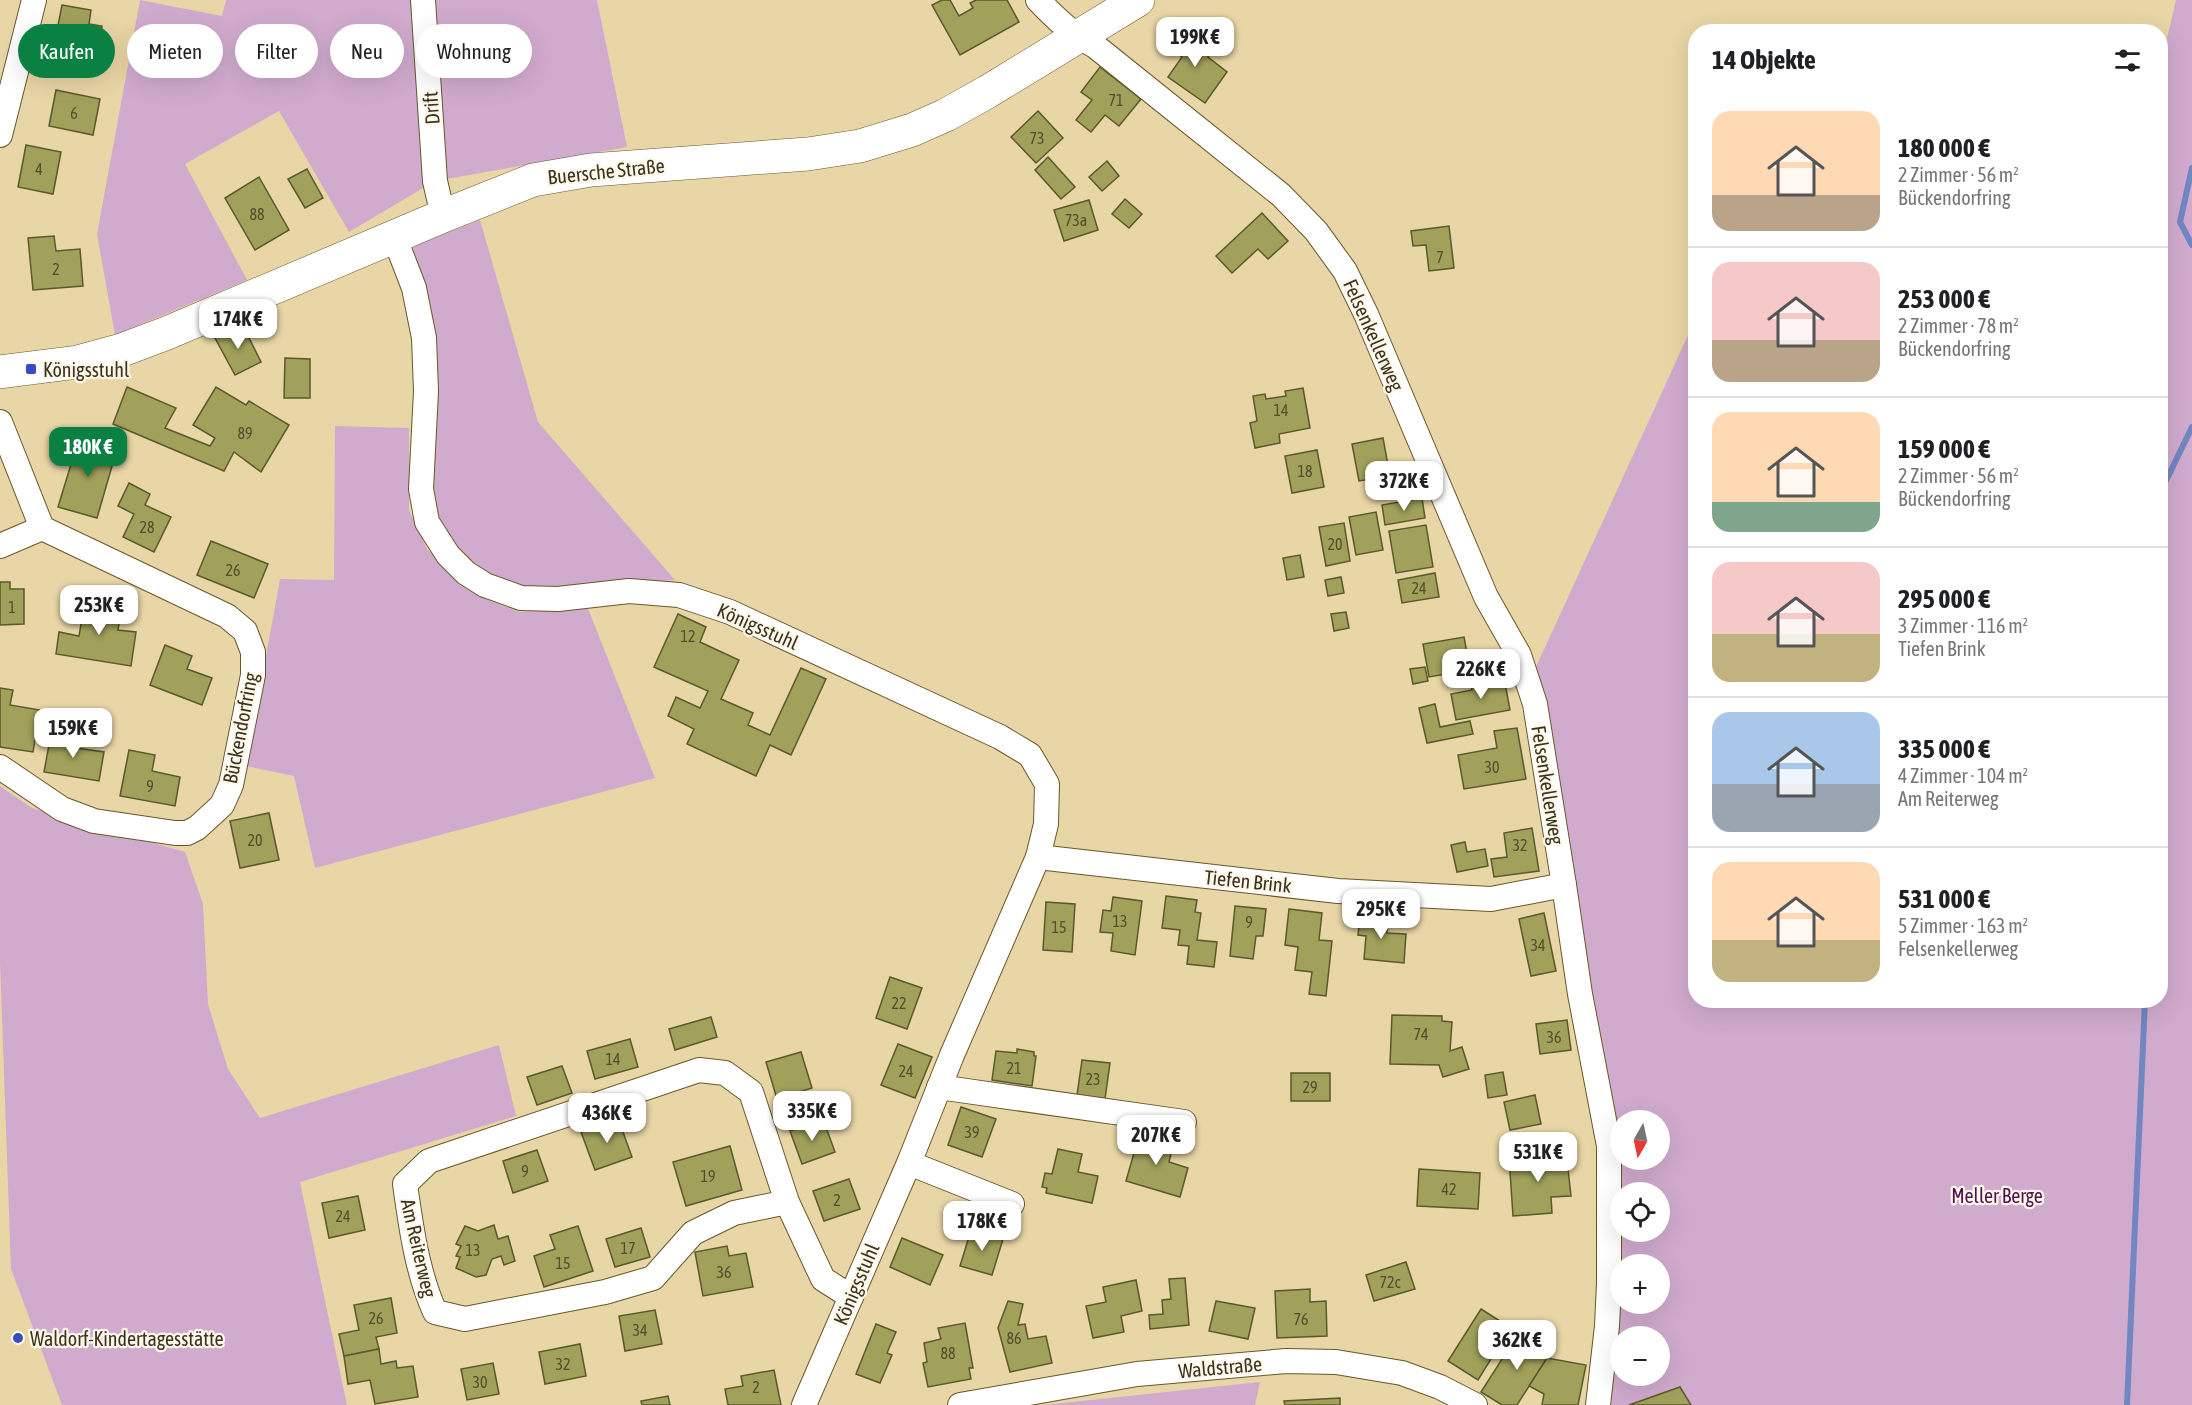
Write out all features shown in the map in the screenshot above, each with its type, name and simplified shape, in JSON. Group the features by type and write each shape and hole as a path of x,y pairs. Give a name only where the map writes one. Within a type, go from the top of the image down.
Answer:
{"main road":[{"name":"Buersche Straße","path":"0,372 78,362 122,350 533,180 580,172 808,154 860,146 912,130 946,115 1138,0"}],"street":[{"path":"0,135 34,0"},
{"name":"Drift","path":"423,0 435,182 443,216"},
{"name":"Felsenkellerweg","path":"1038,0 1061,24 1095,46 1281,195 1316,231 1345,271 1366,314 1486,597 1519,655 1535,704 1580,994 1609,1146 1607,1326 1598,1405"},
{"name":"Königsstuhl","path":"394,236 414,288 424,338 426,392 421,489 427,522 448,555 466,573 485,585 520,598 558,599 628,591 679,595 730,612 1000,737 1030,755 1047,784 1046,824 1038,857 804,1405"},
{"path":"0,422 42,528 0,546"},
{"name":"Bückendorfring","path":"0,767 62,809 94,821 187,833 197,828 222,805 231,785 253,675 253,652 245,631 227,616 42,528"},
{"name":"Tiefen Brink","path":"1038,857 1338,891 1467,898 1491,899 1564,885"},
{"name":"Am Reiterweg","path":"787,1202 734,1213 693,1233 653,1278 605,1292 465,1319 435,1312 427,1294 412,1232 405,1184 429,1161 699,1070 724,1073 750,1092 787,1202 823,1279 851,1298"},
{"path":"939,1088 1184,1122"},
{"path":"909,1163 1012,1204"},
{"name":"Waldstraße","path":"960,1405 1137,1374 1286,1361 1336,1362 1402,1373 1476,1405"}],"green space":[{"path":"140,0 222,16 226,0 597,0 627,147 435,181 349,232 279,111 185,164 247,280 115,335 97,234 127,71 127,78 223,78 223,24 136,24"},
{"name":"Meller Berge","path":"2176,0 2192,0 2192,1405 1608,1405 1611,1386 1670,1386 1670,1326 1619,1326 1619,1314 1670,1314 1670,1254 1618,1254 1618,1242 1670,1242 1670,1182 1617,1182 1617,1170 1670,1170 1670,1110 1612,1110 1579,905 1536,667 1688,335 1688,1008 2168,1008 2168,34"},
{"path":"480,220 538,422 675,580 522,591 488,576 455,550 435,519 429,485 436,397 434,322 412,255 414,246"},
{"path":"335,426 409,428 409,510 427,549 460,583 490,601 521,612 587,606 655,778 315,868 294,776 246,766 280,579 334,580"},
{"path":"0,786 32,808 185,852 203,904 208,1004 228,1069 260,1118 499,1045 516,1116 300,1182 347,1405 62,1405 11,1269 0,961"},
{"path":"1260,1382 1255,1405 1044,1405"}],"building":[{"path":"942,0 950,0 959,16 973,8 970,3 976,0 1007,0 1019,22 960,55 932,5"},
{"path":"62,5 91,10 89,24 58,24"},
{"path":"1180,30 1211,52 1208,57 1227,72 1205,103 1168,77 1182,57 1168,47"},
{"path":"1100,67 1141,99 1119,126 1105,115 1091,132 1076,120 1092,100 1081,92"},
{"path":"56,90 100,99 93,135 49,126"},
{"path":"1038,111 1063,138 1036,163 1011,137"},
{"path":"26,145 61,152 53,194 18,187"},
{"path":"1048,157 1075,187 1061,199 1035,170"},
{"path":"1107,161 1119,176 1102,191 1089,177"},
{"path":"307,169 323,198 305,208 288,179"},
{"path":"259,177 289,230 255,250 225,198"},
{"path":"1125,199 1142,214 1129,228 1112,214"},
{"path":"1089,200 1098,230 1064,241 1054,210"},
{"path":"1262,213 1288,241 1268,259 1258,249 1232,273 1216,256"},
{"path":"1449,226 1454,268 1429,271 1426,245 1413,246 1411,231"},
{"path":"54,236 56,251 80,249 83,286 33,290 28,238"},
{"path":"242,324 261,362 235,375 215,338"},
{"path":"285,358 310,359 310,398 284,398"},
{"path":"127,387 176,408 165,428 210,446 215,438 193,425 216,387 246,405 249,401 289,425 261,472 234,452 224,471 113,424"},
{"path":"1303,388 1310,428 1279,434 1280,443 1255,448 1250,423 1257,421 1253,396 1265,394 1266,399 1286,396 1285,391"},
{"path":"79,438 117,449 97,518 58,507"},
{"path":"1383,438 1390,476 1359,481 1352,444"},
{"path":"1317,450 1324,487 1292,493 1285,456"},
{"path":"129,483 150,494 145,505 171,517 154,552 123,537 134,514 118,506"},
{"path":"1422,498 1425,518 1385,525 1382,505"},
{"path":"1376,512 1383,550 1356,555 1349,517"},
{"path":"1344,523 1350,561 1326,566 1319,527"},
{"path":"1426,525 1433,567 1396,573 1389,531"},
{"path":"211,541 268,564 254,598 197,575"},
{"path":"1300,555 1304,577 1287,580 1283,558"},
{"path":"1435,573 1439,597 1402,603 1398,580"},
{"path":"1341,577 1344,593 1328,596 1325,580"},
{"path":"0,582 10,582 10,589 24,589 24,624 0,625"},
{"path":"85,600 122,606 118,630 136,632 131,666 56,654 59,632 79,636"},
{"path":"1346,612 1349,628 1334,631 1331,614"},
{"path":"678,614 706,627 700,642 739,660 721,699 753,713 748,725 770,735 801,668 826,679 791,755 770,745 756,776 687,744 694,729 668,716 676,697 700,708 708,691 654,667"},
{"path":"1464,637 1470,670 1429,677 1423,644"},
{"path":"165,645 192,656 187,669 212,678 202,705 150,685"},
{"path":"1425,667 1428,681 1413,684 1410,669"},
{"path":"1504,678 1510,710 1456,720 1451,694 1472,690 1471,684"},
{"path":"0,688 13,690 10,705 40,710 33,752 0,747"},
{"path":"1435,704 1440,727 1470,721 1473,734 1427,743 1419,708"},
{"path":"1517,728 1526,779 1464,789 1458,755 1497,748 1494,731"},
{"path":"51,734 78,739 77,748 104,752 99,781 44,772"},
{"path":"129,750 155,755 152,771 180,777 175,806 120,796"},
{"path":"269,813 279,860 240,868 230,821"},
{"path":"1532,828 1539,871 1494,877 1491,859 1507,857 1504,833"},
{"path":"1465,842 1467,852 1485,849 1488,866 1457,872 1451,845"},
{"path":"1166,896 1197,900 1195,912 1201,913 1197,940 1217,942 1214,967 1187,964 1189,946 1178,945 1180,930 1162,928"},
{"path":"1113,897 1142,901 1135,955 1111,951 1113,933 1100,932 1103,910 1111,911"},
{"path":"1046,902 1075,904 1072,952 1043,950"},
{"path":"1235,906 1266,909 1263,936 1256,936 1253,959 1230,956"},
{"path":"1289,909 1322,913 1319,940 1332,941 1326,996 1309,994 1312,972 1295,970 1298,947 1285,945"},
{"path":"1544,913 1556,971 1531,976 1519,919"},
{"path":"1360,914 1388,917 1387,933 1406,934 1404,963 1364,959 1366,936 1358,935"},
{"path":"890,977 922,988 907,1029 876,1018"},
{"path":"1392,1015 1442,1016 1442,1021 1452,1022 1450,1051 1462,1047 1469,1069 1443,1077 1439,1065 1390,1064"},
{"path":"711,1017 717,1037 675,1050 669,1029"},
{"path":"1567,1020 1571,1050 1540,1054 1536,1024"},
{"path":"630,1039 638,1067 595,1079 587,1051"},
{"path":"898,1044 932,1057 915,1098 881,1085"},
{"path":"1017,1049 1034,1052 1036,1056 1032,1086 992,1080 996,1051 1017,1053"},
{"path":"801,1052 812,1088 777,1099 766,1062"},
{"path":"1082,1060 1110,1063 1105,1099 1077,1095"},
{"path":"562,1066 572,1093 537,1105 527,1077"},
{"path":"1503,1072 1507,1095 1488,1098 1485,1075"},
{"path":"1291,1073 1330,1073 1330,1101 1291,1101"},
{"path":"1535,1095 1541,1124 1510,1130 1504,1102"},
{"path":"961,1107 996,1119 982,1157 948,1145"},
{"path":"618,1118 632,1157 595,1170 581,1132"},
{"path":"823,1119 835,1152 802,1164 790,1131"},
{"path":"1140,1132 1174,1142 1169,1162 1188,1168 1180,1197 1126,1181"},
{"path":"730,1146 742,1190 686,1206 673,1162"},
{"path":"1058,1149 1082,1154 1078,1172 1098,1176 1092,1203 1046,1193 1047,1188 1042,1187 1045,1173 1052,1174"},
{"path":"537,1150 548,1181 513,1193 503,1161"},
{"path":"1560,1154 1567,1160 1571,1196 1551,1197 1552,1213 1513,1216 1509,1157"},
{"path":"1419,1169 1480,1173 1478,1209 1417,1206"},
{"path":"849,1179 860,1209 824,1221 813,1191"},
{"path":"358,1196 365,1230 329,1238 322,1203"},
{"path":"494,1225 498,1239 508,1236 515,1261 504,1265 501,1256 492,1259 486,1275 476,1277 456,1268 460,1257 456,1256 461,1246 456,1244 465,1226 478,1231"},
{"path":"578,1226 593,1271 544,1287 534,1256 555,1249 550,1235"},
{"path":"641,1228 650,1257 615,1267 606,1239"},
{"path":"971,1230 1003,1239 992,1275 960,1266"},
{"path":"902,1238 943,1255 930,1285 890,1267"},
{"path":"727,1246 729,1256 746,1253 753,1287 703,1296 695,1252"},
{"path":"1406,1262 1415,1289 1374,1301 1366,1275"},
{"path":"1185,1278 1189,1325 1150,1329 1149,1315 1163,1314 1162,1300 1171,1299 1169,1279"},
{"path":"1136,1280 1142,1311 1121,1316 1124,1332 1093,1338 1086,1306 1106,1302 1103,1287"},
{"path":"1310,1289 1310,1302 1326,1301 1327,1336 1277,1338 1275,1291"},
{"path":"391,1298 397,1333 376,1337 379,1349 344,1356 339,1334 359,1330 354,1305"},
{"path":"1008,1301 1023,1304 1018,1325 1025,1324 1028,1339 1046,1336 1052,1363 1010,1372 998,1328"},
{"path":"1216,1301 1255,1308 1248,1339 1209,1331"},
{"path":"1481,1309 1500,1321 1480,1352 1491,1359 1478,1380 1448,1361"},
{"path":"655,1310 662,1344 625,1351 619,1316"},
{"path":"965,1323 973,1368 969,1368 971,1379 928,1387 923,1363 927,1362 924,1343 941,1339 938,1328"},
{"path":"876,1324 896,1332 887,1353 892,1355 880,1383 856,1374"},
{"path":"1518,1334 1532,1342 1537,1334 1550,1341 1541,1355 1547,1358 1517,1405 1502,1405 1481,1392"},
{"path":"580,1344 586,1376 545,1384 539,1352"},
{"path":"379,1349 381,1364 396,1361 397,1368 413,1366 418,1397 375,1404 370,1380 348,1384 344,1356"},
{"path":"1547,1358 1586,1365 1578,1405 1542,1405 1544,1394 1529,1386"},
{"path":"493,1363 499,1394 467,1400 461,1369"},
{"path":"774,1370 781,1405 728,1405 725,1389 743,1386 741,1376"},
{"path":"1680,1387 1691,1405 1629,1405"},
{"path":"668,1396 670,1405 642,1405 641,1401"},
{"path":"1340,1398 1340,1405 1285,1405 1284,1401"}],"waterway":[{"path":"2192,168 2180,222 2192,245"},
{"path":"2168,476 2192,427"},
{"path":"2127,1405 2145,1008"}],"place":[{"name":"Königsstuhl","path":"31,369"},
{"name":"Waldorf-Kindertagesstätte","path":"18,1338"}]}
